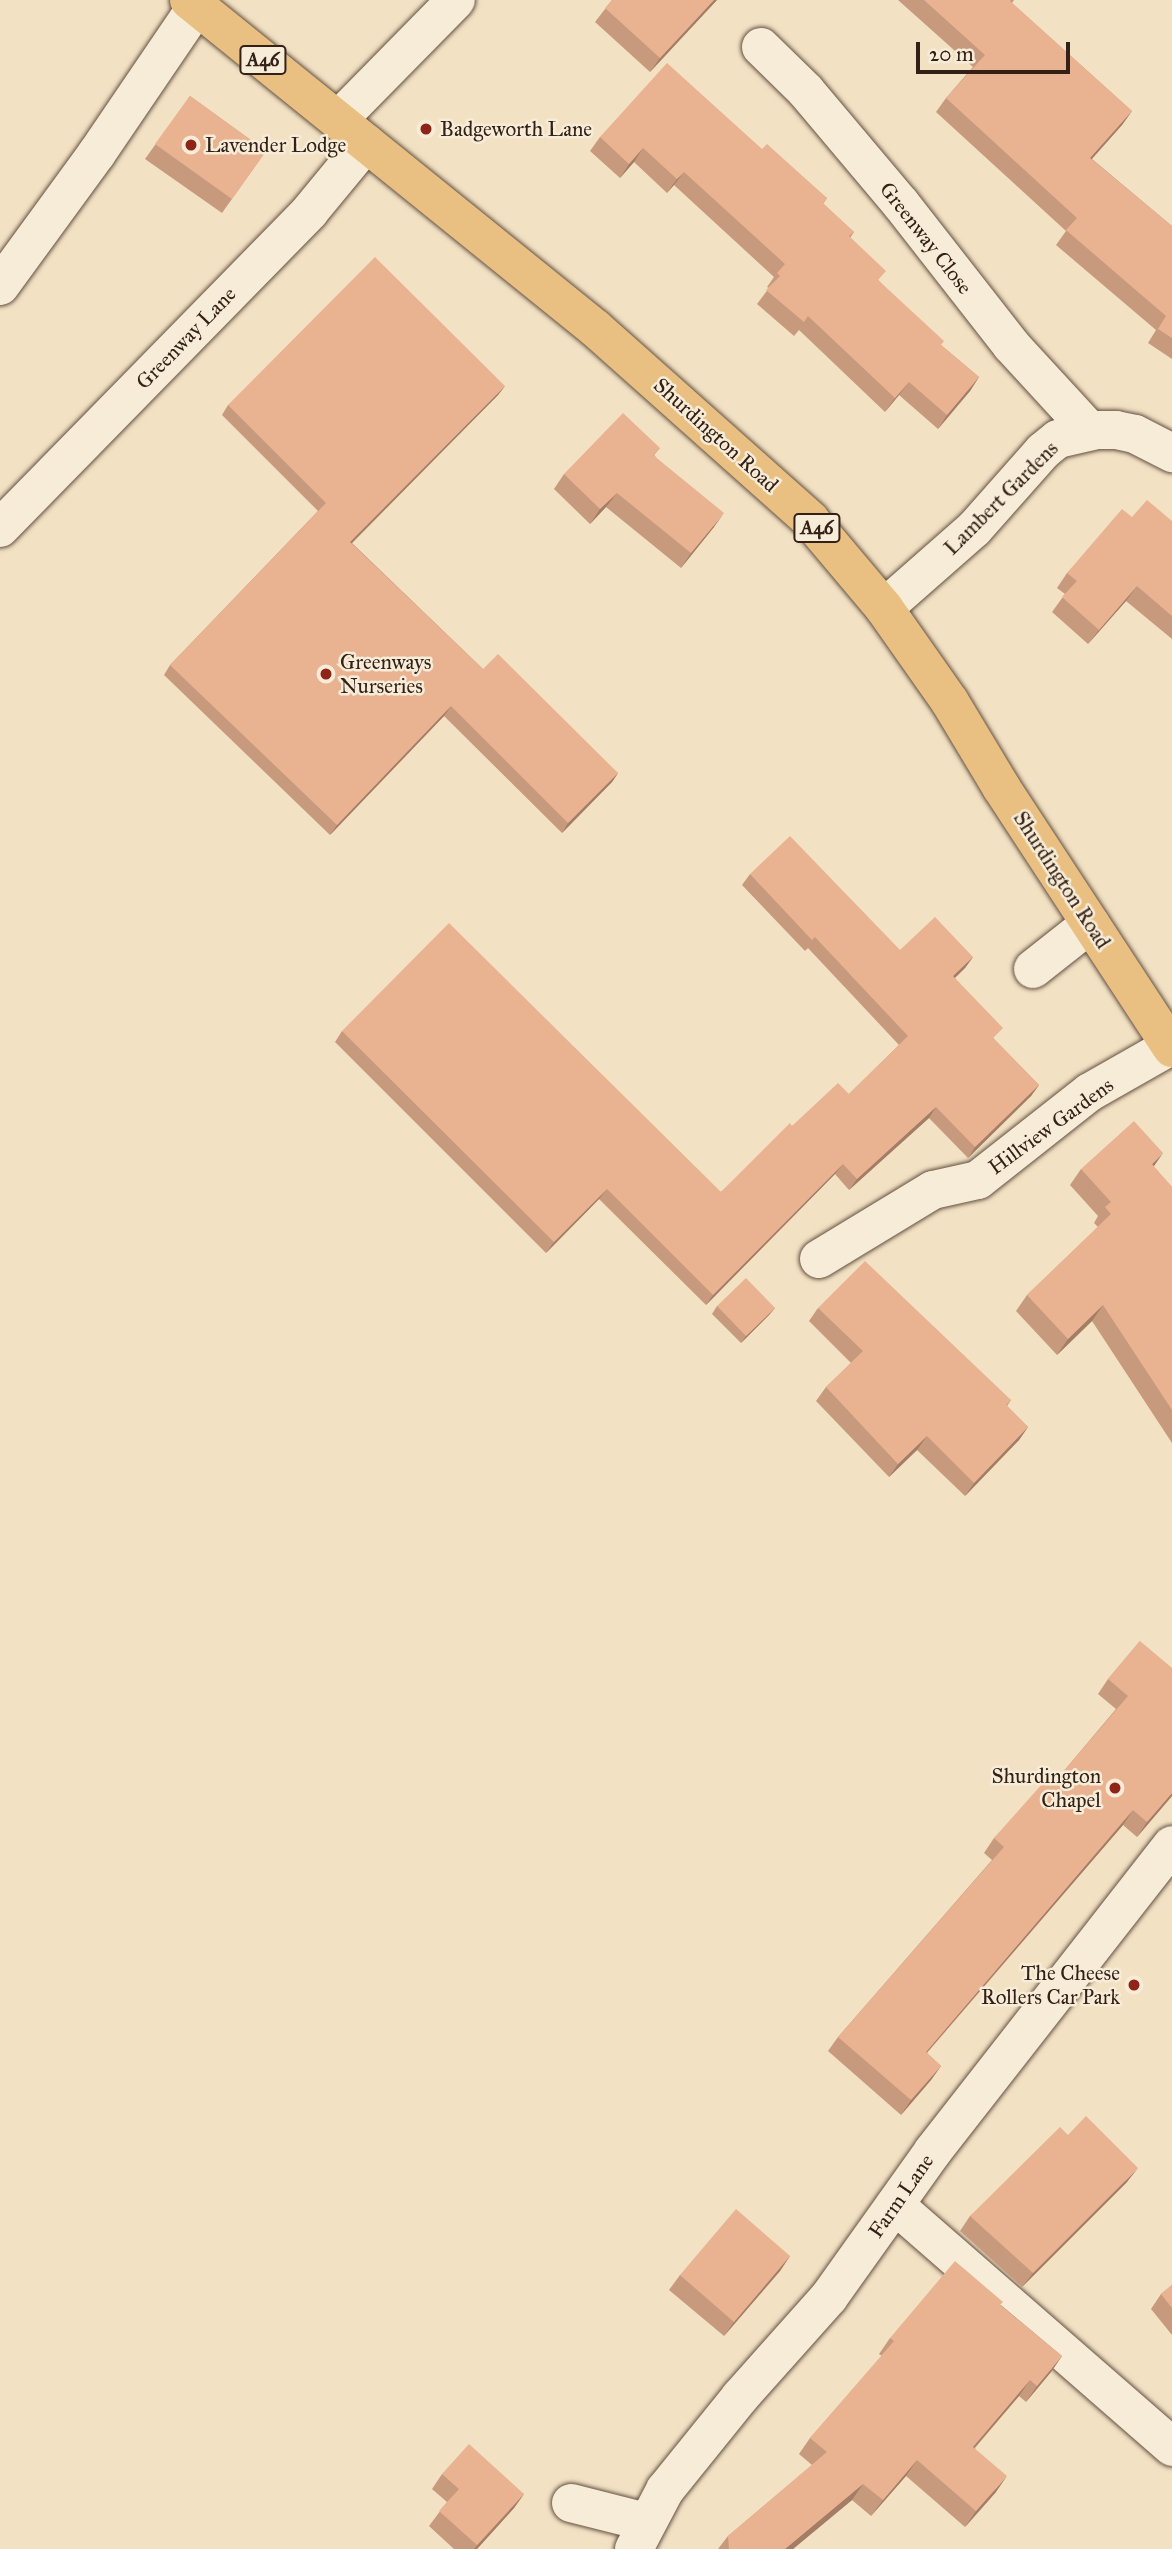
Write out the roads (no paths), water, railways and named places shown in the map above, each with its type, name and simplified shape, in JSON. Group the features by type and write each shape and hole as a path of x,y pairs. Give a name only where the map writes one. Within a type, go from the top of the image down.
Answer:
{"main road":[{"name":"Shurdington Road","path":"193,3 596,329 810,520 884,608 950,702 1001,788 1171,1047"}],"street":[{"path":"352,132 456,0"},
{"path":"0,286 97,153 193,3"},
{"name":"Greenway Close","path":"761,47 805,90 901,204 1011,345 1090,431"},
{"name":"Greenway Lane","path":"0,528 310,211 352,132"},
{"name":"Lambert Gardens","path":"884,608 974,530 1043,451 1058,439 1090,431 1135,434 1172,453"},
{"path":"1033,969 1090,924"},
{"name":"Hillview Gardens","path":"819,1258 933,1190 978,1180 1090,1092 1171,1047"},
{"name":"Farm Lane","path":"640,2535 664,2490 740,2397 828,2298 933,2151 1172,1845"},
{"path":"895,2206 1172,2447"},
{"path":"571,2504 640,2535"}],"place":[{"name":"Badgeworth Lane","path":"426,129"},
{"name":"Lavender Lodge","path":"191,145"},
{"name":"Greenways Nurseries","path":"326,674"},
{"name":"Shurdington Chapel","path":"1115,1788"},
{"name":"The Cheese Rollers Car Park","path":"1134,1985"}]}
